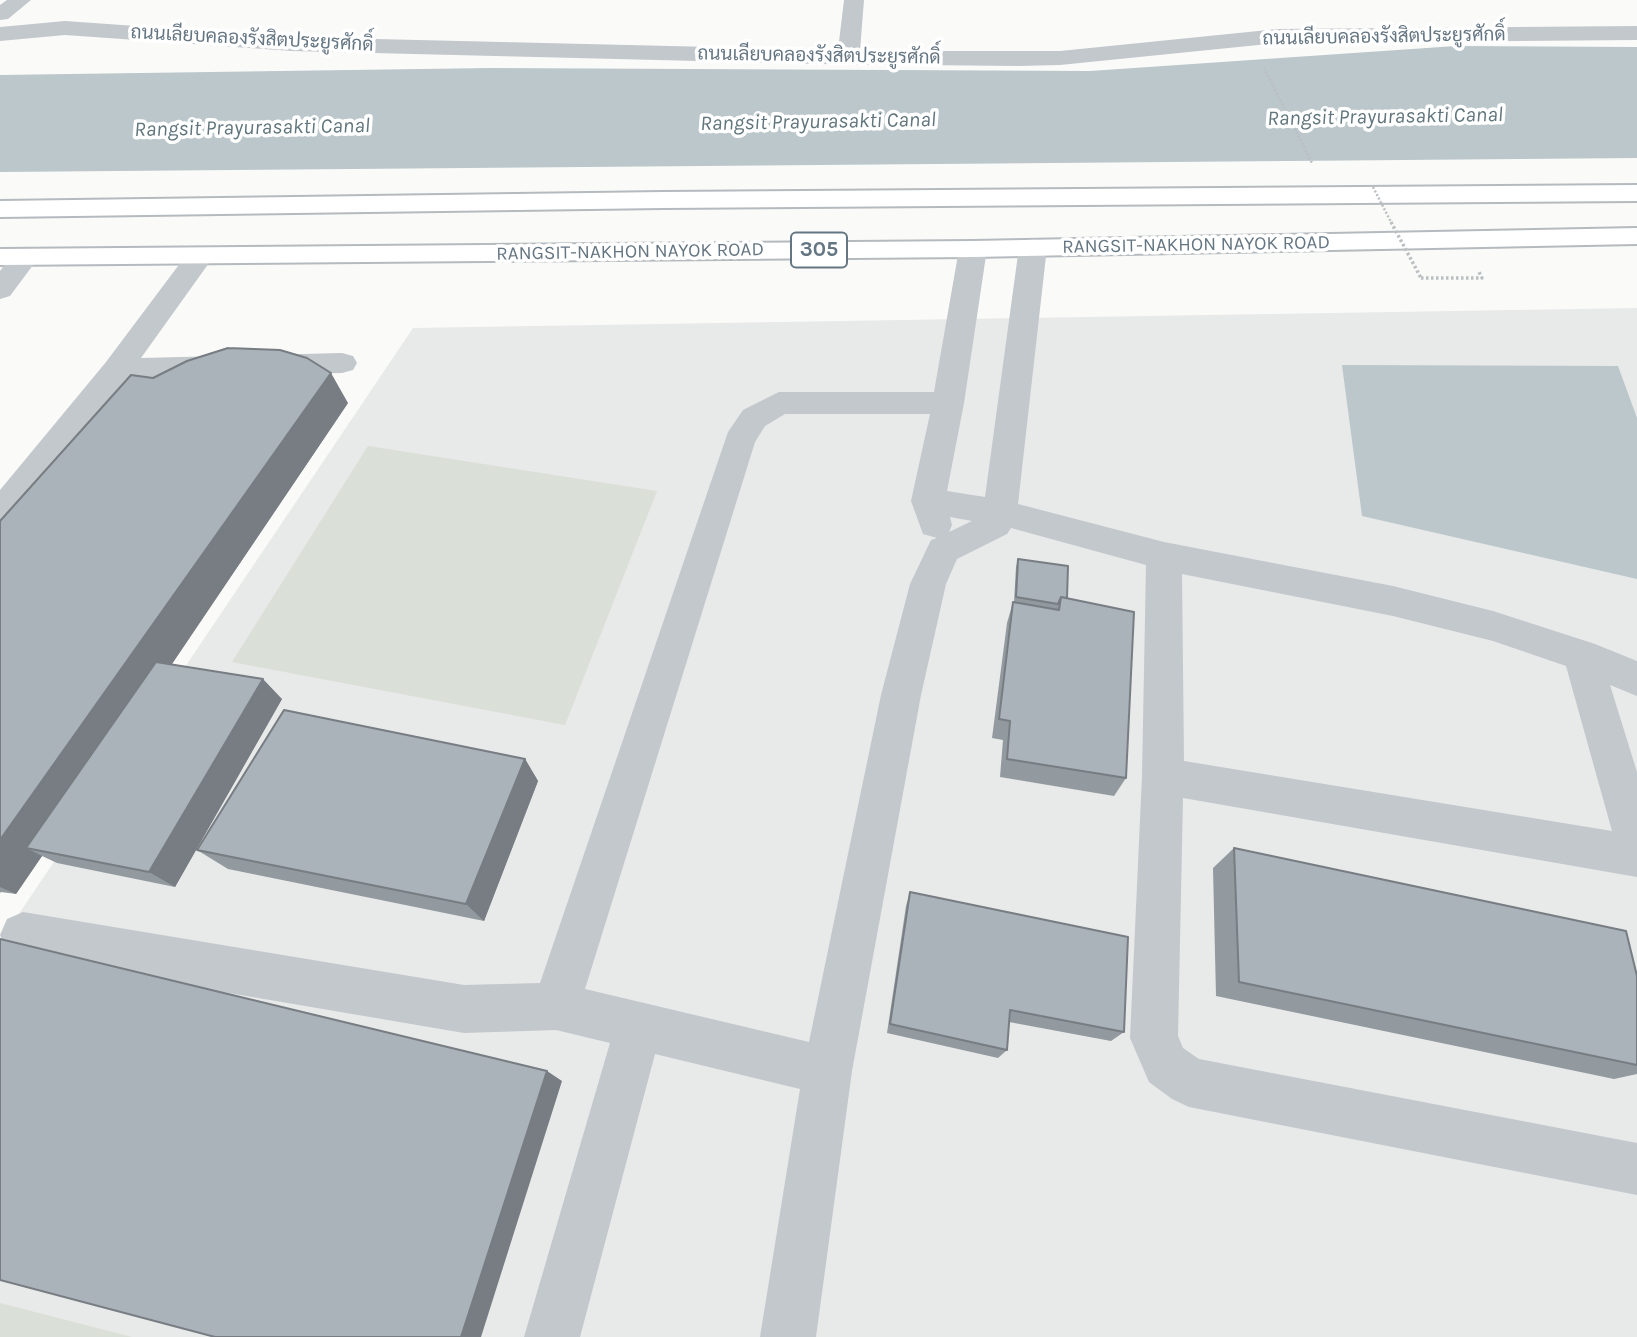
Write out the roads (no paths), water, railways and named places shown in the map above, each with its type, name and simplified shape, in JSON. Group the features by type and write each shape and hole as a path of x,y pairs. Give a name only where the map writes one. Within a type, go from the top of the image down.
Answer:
{"main road":[{"name":"305","path":"0,209 663,200 1637,193"},
{"path":"848,199 832,212 827,226 835,241 851,250"},
{"path":"663,200 688,216 693,225 690,240 667,252"},
{"name":"RANGSIT-NAKHON NAYOK ROAD","path":"12,257 973,249 1637,236"}],"street":[{"path":"0,14 21,0"},
{"path":"848,57 854,0"},
{"name":"ถนนเลียบคลองรังสิตประยูรศักดิ์","path":"0,34 65,27 292,44 848,57 1060,58 1278,36 1637,33"},
{"path":"788,1337 827,1070 901,695 928,584 944,550 995,525 1000,512 1033,247"},
{"path":"944,550 928,501 948,403 973,249"},
{"path":"0,514 117,369 200,256"},
{"path":"0,290 12,257"},
{"path":"117,369 342,363"},
{"path":"556,1006 739,440 754,418 779,403 948,403"},
{"path":"928,501 1000,512 1164,556 1393,601 1493,626 1582,656 1637,679"},
{"path":"1164,556 1163,776 1154,1038 1166,1065 1189,1082 1637,1169"},
{"path":"1582,656 1637,842"},
{"path":"1163,776 1637,856"},
{"path":"23,936 464,1009 556,1006 827,1070"},
{"path":"552,1337 639,1026"}],"water":[{"name":"Rangsit Prayurasakti Canal","path":"1456,46 1637,47 1637,158 0,172 0,75 491,68 1090,71"},
{"path":"1342,365 1618,366 1637,418 1637,579 1362,516"}]}
